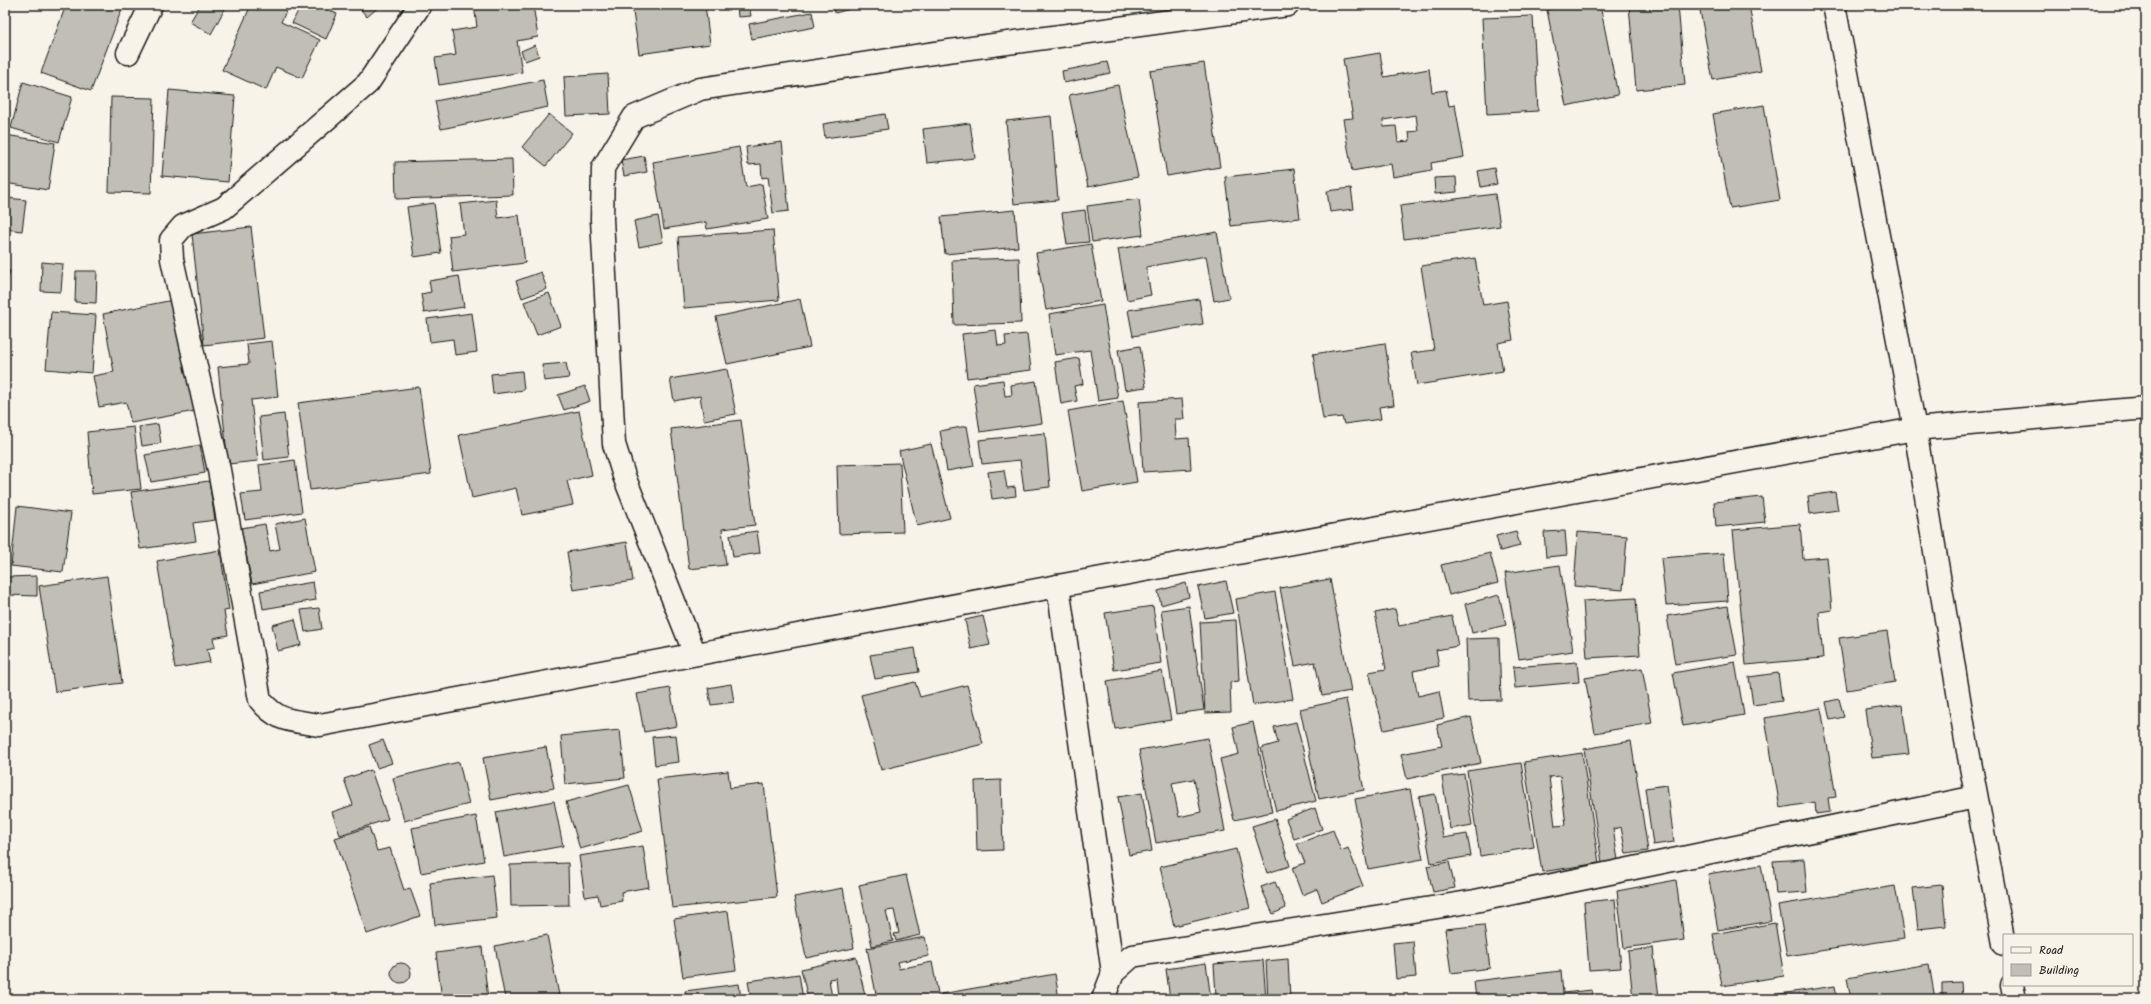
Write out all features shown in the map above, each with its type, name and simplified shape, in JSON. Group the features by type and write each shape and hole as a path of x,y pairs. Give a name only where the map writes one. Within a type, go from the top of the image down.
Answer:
{"street":[{"path":"128,52 151,5"},
{"path":"420,5 368,82 224,208 183,226 171,240 172,259 219,470 260,700 271,713 282,719 320,725 1058,586 1915,430 2146,408"},
{"path":"695,654 624,476 614,444 602,219 603,168 634,116 700,89 934,53 1166,13 1288,5"},
{"path":"1834,5 1915,430 1976,797 2003,939"},
{"path":"1058,586 1113,973"},
{"path":"1103,999 1113,973 1132,956 1475,901 1976,797"},
{"path":"2012,986 2015,999"}],"building":[{"path":"66,5 123,6 91,91 41,73"},
{"path":"200,5 227,5 211,34 190,22"},
{"path":"251,5 289,5 281,22 320,40 302,78 276,67 266,90 222,70"},
{"path":"301,5 318,5 337,14 326,39 292,23"},
{"path":"357,5 381,5 367,17"},
{"path":"474,5 533,5 538,37 517,41 522,72 439,85 435,58 456,55 452,31 477,27"},
{"path":"632,5 705,5 710,44 639,54"},
{"path":"737,5 749,5 751,16 738,17"},
{"path":"833,5 865,5 835,13"},
{"path":"1571,5 1600,5 1618,95 1566,106 1547,10"},
{"path":"1629,5 1678,5 1685,85 1636,90"},
{"path":"1699,5 1749,5 1761,71 1713,80"},
{"path":"812,12 815,27 752,39 749,24"},
{"path":"1533,16 1538,111 1487,114 1482,18"},
{"path":"535,45 539,56 525,61 521,51"},
{"path":"1380,53 1384,77 1429,69 1432,92 1446,90 1449,106 1455,105 1464,157 1431,163 1432,170 1393,177 1391,164 1352,171 1343,119 1353,118 1343,59","holes":["1416,115 1418,131 1409,132 1410,141 1398,142 1396,126 1384,127 1383,120"]},
{"path":"1107,62 1110,73 1064,83 1062,71"},
{"path":"1204,63 1220,167 1167,176 1150,71"},
{"path":"608,74 610,114 566,116 564,77"},
{"path":"543,80 548,107 441,129 435,101"},
{"path":"23,82 72,97 59,142 11,128"},
{"path":"1118,85 1138,177 1088,187 1069,95"},
{"path":"169,90 235,96 228,182 162,176"},
{"path":"111,97 154,98 151,193 109,192"},
{"path":"1764,105 1780,200 1730,208 1713,114"},
{"path":"549,114 572,133 546,166 522,147"},
{"path":"885,114 888,129 825,138 823,124"},
{"path":"1051,116 1058,200 1014,204 1006,121"},
{"path":"970,123 975,158 927,163 923,129"},
{"path":"5,135 55,143 48,190 5,183"},
{"path":"782,142 789,211 773,213 768,177 762,178 761,164 748,165 746,147"},
{"path":"739,147 746,187 762,184 768,219 707,229 706,222 664,229 653,162"},
{"path":"644,156 647,172 624,176 621,160"},
{"path":"512,159 513,195 396,199 395,162"},
{"path":"1494,168 1497,184 1481,187 1478,171"},
{"path":"1294,169 1300,218 1231,226 1225,177"},
{"path":"1456,177 1457,192 1435,194 1434,178"},
{"path":"1351,188 1354,209 1330,212 1327,191"},
{"path":"1495,194 1500,226 1404,239 1400,206"},
{"path":"7,198 26,200 22,231 5,229"},
{"path":"1139,199 1143,235 1092,242 1087,206"},
{"path":"496,200 498,218 519,215 525,263 453,272 449,236 464,234 460,204"},
{"path":"434,203 441,253 414,257 407,207"},
{"path":"1015,210 1018,247 945,254 941,217"},
{"path":"1085,210 1089,242 1067,244 1062,213"},
{"path":"658,216 663,242 639,247 634,221"},
{"path":"251,227 264,338 204,345 192,234"},
{"path":"773,230 779,300 684,308 678,237"},
{"path":"1217,232 1229,298 1214,301 1206,256 1146,267 1151,295 1127,300 1118,249"},
{"path":"1091,244 1101,301 1046,310 1036,253"},
{"path":"1019,258 1021,323 954,325 952,260"},
{"path":"1475,258 1483,305 1507,301 1513,340 1498,343 1503,371 1417,385 1411,353 1434,350 1421,266"},
{"path":"42,262 63,264 61,292 41,291"},
{"path":"5,269 10,271 5,287"},
{"path":"76,271 97,271 96,303 75,302"},
{"path":"541,272 547,289 522,298 516,281"},
{"path":"459,276 464,307 424,313 421,294 431,292 429,281"},
{"path":"549,293 561,326 537,335 524,302"},
{"path":"800,299 810,347 727,364 716,317"},
{"path":"1199,299 1203,324 1133,336 1128,310"},
{"path":"173,300 195,411 131,423 126,402 99,407 93,376 114,372 103,314"},
{"path":"1103,305 1118,398 1098,401 1090,350 1055,355 1049,314"},
{"path":"51,312 96,315 92,373 46,369"},
{"path":"472,313 477,352 455,355 453,339 430,342 427,319"},
{"path":"996,330 998,346 1006,345 1005,336 1027,334 1031,370 967,378 962,334"},
{"path":"272,341 278,397 251,400 258,461 228,464 218,367 249,364 247,344"},
{"path":"1385,343 1394,405 1379,407 1381,419 1344,424 1342,417 1323,419 1313,354"},
{"path":"1140,346 1146,387 1125,390 1118,350"},
{"path":"1079,358 1083,384 1074,386 1077,401 1061,404 1055,362"},
{"path":"566,363 569,378 544,381 542,365"},
{"path":"727,369 736,414 704,420 700,396 674,401 670,379"},
{"path":"522,371 524,390 493,394 491,374"},
{"path":"1003,380 1005,396 1012,395 1011,385 1036,381 1042,423 980,432 973,384"},
{"path":"585,386 590,401 564,410 558,395"},
{"path":"419,387 431,474 310,490 298,403"},
{"path":"1182,399 1184,419 1175,419 1176,439 1189,438 1191,469 1143,472 1139,402"},
{"path":"1123,401 1137,482 1082,491 1068,411"},
{"path":"579,411 592,475 567,481 573,505 522,515 516,488 472,498 459,435"},
{"path":"284,414 289,457 264,460 259,417"},
{"path":"741,420 755,525 722,529 726,565 689,569 671,429"},
{"path":"158,424 161,443 142,446 139,427"},
{"path":"967,426 974,466 947,471 940,431"},
{"path":"134,427 141,489 92,494 87,432"},
{"path":"1045,433 1050,487 1024,490 1020,460 982,464 979,440"},
{"path":"931,444 950,518 917,526 899,451"},
{"path":"200,445 205,473 151,482 145,455"},
{"path":"295,460 302,512 245,520 241,494 262,492 259,465"},
{"path":"900,463 903,532 839,534 837,465"},
{"path":"1004,470 1007,488 1015,487 1016,496 992,499 988,472"},
{"path":"209,481 215,520 193,523 196,541 140,549 131,492"},
{"path":"1835,492 1838,510 1810,514 1808,496"},
{"path":"1762,497 1765,522 1716,527 1714,502"},
{"path":"17,506 71,513 63,572 11,566"},
{"path":"305,518 315,572 252,584 241,528 265,524 270,551 280,549 275,524"},
{"path":"1800,524 1803,559 1827,557 1832,610 1819,612 1823,658 1746,665 1733,530"},
{"path":"757,531 760,553 733,557 730,535"},
{"path":"1516,531 1520,546 1500,551 1496,536"},
{"path":"1565,531 1567,555 1546,557 1544,532"},
{"path":"1578,532 1627,536 1623,590 1574,586"},
{"path":"627,542 633,581 573,590 567,552"},
{"path":"220,550 229,610 224,611 228,635 213,638 215,647 207,649 210,662 175,668 157,561"},
{"path":"1490,553 1498,583 1449,595 1441,565"},
{"path":"1724,553 1728,601 1666,605 1661,558"},
{"path":"1560,565 1573,651 1519,659 1505,573"},
{"path":"37,576 37,596 8,595 8,577"},
{"path":"107,576 122,683 55,692 39,586"},
{"path":"1330,579 1351,691 1322,696 1315,662 1295,666 1280,588"},
{"path":"1226,581 1233,613 1205,618 1198,587"},
{"path":"313,582 316,600 263,609 260,591"},
{"path":"1186,583 1189,597 1161,605 1158,591"},
{"path":"1275,592 1293,699 1253,705 1236,599"},
{"path":"1499,595 1506,625 1472,633 1465,604"},
{"path":"1636,598 1640,655 1587,658 1583,601"},
{"path":"1153,606 1161,663 1114,670 1105,613"},
{"path":"1189,606 1204,710 1176,714 1161,610"},
{"path":"1728,606 1737,655 1675,664 1667,616"},
{"path":"319,608 322,629 305,632 301,610"},
{"path":"1395,609 1399,626 1452,616 1458,646 1436,650 1439,666 1413,671 1418,696 1439,691 1444,718 1384,730 1369,672 1386,669 1375,613"},
{"path":"983,616 990,645 971,649 965,620"},
{"path":"295,619 301,645 278,651 272,625"},
{"path":"1236,620 1239,681 1230,682 1231,712 1205,713 1200,622"},
{"path":"1887,631 1895,682 1847,690 1839,638"},
{"path":"1499,638 1501,700 1468,701 1466,639"},
{"path":"915,648 919,672 875,679 870,655"},
{"path":"1577,662 1579,682 1515,688 1513,667"},
{"path":"1735,662 1744,715 1683,726 1673,673"},
{"path":"1642,668 1652,723 1595,733 1585,678"},
{"path":"1162,671 1171,720 1115,729 1107,681"},
{"path":"1778,673 1782,701 1753,705 1749,677"},
{"path":"915,682 920,697 967,685 983,744 881,770 861,695"},
{"path":"731,684 734,702 711,705 708,688"},
{"path":"670,688 677,726 644,732 637,694"},
{"path":"1346,699 1364,790 1319,799 1300,709"},
{"path":"1839,699 1844,717 1830,720 1826,702"},
{"path":"1902,705 1909,754 1872,758 1865,710"},
{"path":"1821,708 1836,797 1828,798 1830,812 1816,814 1815,802 1780,808 1765,718"},
{"path":"1471,717 1481,763 1407,779 1401,754 1442,746 1437,725"},
{"path":"1253,722 1272,812 1234,820 1220,759 1239,754 1233,727"},
{"path":"1296,722 1316,801 1276,811 1261,748 1278,743 1274,727"},
{"path":"620,730 625,778 565,784 561,736"},
{"path":"676,735 679,762 655,765 652,737"},
{"path":"1208,738 1225,831 1156,843 1139,750","holes":["1194,779 1201,812 1179,817 1172,783"]},
{"path":"383,740 392,763 377,768 369,745"},
{"path":"1631,741 1648,851 1626,854 1621,827 1613,829 1618,860 1602,863 1584,749"},
{"path":"546,747 554,788 491,800 483,758"},
{"path":"1582,753 1599,863 1542,872 1524,762","holes":["1560,776 1566,825 1555,826 1549,777"]},
{"path":"459,762 469,804 404,821 393,778"},
{"path":"1521,763 1534,847 1480,856 1467,771"},
{"path":"371,770 388,819 340,835 332,812 353,805 344,779"},
{"path":"728,771 730,788 764,784 777,897 672,908 657,779"},
{"path":"1464,774 1472,825 1450,829 1442,777"},
{"path":"1001,780 1003,850 977,851 975,781"},
{"path":"629,785 643,831 580,849 566,802"},
{"path":"1667,785 1674,842 1653,845 1645,788"},
{"path":"1410,789 1423,859 1368,869 1355,799"},
{"path":"1142,793 1152,851 1129,855 1118,797"},
{"path":"1435,794 1443,838 1467,834 1471,856 1431,863 1419,797"},
{"path":"554,801 563,846 504,857 496,812"},
{"path":"1315,808 1322,829 1294,839 1286,819"},
{"path":"476,816 484,861 421,873 412,828"},
{"path":"1275,819 1290,866 1267,873 1252,826"},
{"path":"369,827 377,851 390,848 404,890 410,888 420,916 367,934 335,838"},
{"path":"1333,830 1341,851 1348,848 1363,886 1322,902 1317,889 1302,895 1292,868 1305,863 1297,844"},
{"path":"643,846 649,887 621,892 622,901 600,905 598,895 585,897 579,856"},
{"path":"1236,849 1250,908 1174,926 1160,867"},
{"path":"1804,859 1807,892 1776,894 1773,861"},
{"path":"1449,862 1455,888 1433,892 1427,866"},
{"path":"568,863 569,905 511,906 510,865"},
{"path":"1761,865 1771,921 1718,930 1708,874"},
{"path":"492,875 497,918 435,925 430,883"},
{"path":"906,875 920,935 896,941 894,934 899,933 894,910 886,911 893,941 872,946 859,885"},
{"path":"1676,880 1684,940 1624,948 1617,891"},
{"path":"1275,882 1286,908 1273,914 1261,887"},
{"path":"1942,885 1946,926 1918,929 1913,888"},
{"path":"1895,886 1904,938 1787,956 1778,905"},
{"path":"843,888 854,948 806,958 794,897"},
{"path":"1615,899 1621,968 1589,970 1584,902"},
{"path":"728,911 736,970 683,977 674,919"},
{"path":"1775,923 1784,976 1722,986 1713,934"},
{"path":"1484,925 1490,968 1451,973 1445,929"},
{"path":"547,935 559,995 542,999 505,999 495,946"},
{"path":"925,937 929,956 897,962 899,969 932,962 939,999 877,999 867,948"},
{"path":"1413,941 1416,977 1396,979 1393,943"},
{"path":"482,947 488,999 442,999 436,953"},
{"path":"1653,948 1659,997 1633,999 1628,951"},
{"path":"856,957 866,999 808,999 801,969","holes":["836,978 838,997 832,998 829,979"]},
{"path":"1288,959 1290,999 1268,999 1266,961"},
{"path":"1263,960 1266,999 1221,999 1220,995 1216,996 1214,964"},
{"path":"401,963 408,966 411,973 408,980 401,983 394,980 391,973 394,966"},
{"path":"1206,963 1211,999 1170,999 1166,969"},
{"path":"1929,964 1935,999 1851,999 1847,978"},
{"path":"1561,971 1563,993 1592,990 1593,999 1476,999 1474,981"},
{"path":"799,974 803,999 751,999 748,981"},
{"path":"1055,974 1059,999 942,999 941,994"},
{"path":"1961,982 1962,999 1942,999 1942,983"},
{"path":"739,984 741,999 686,999 685,991"},
{"path":"1835,986 1837,999 1752,999 1752,998"}]}
